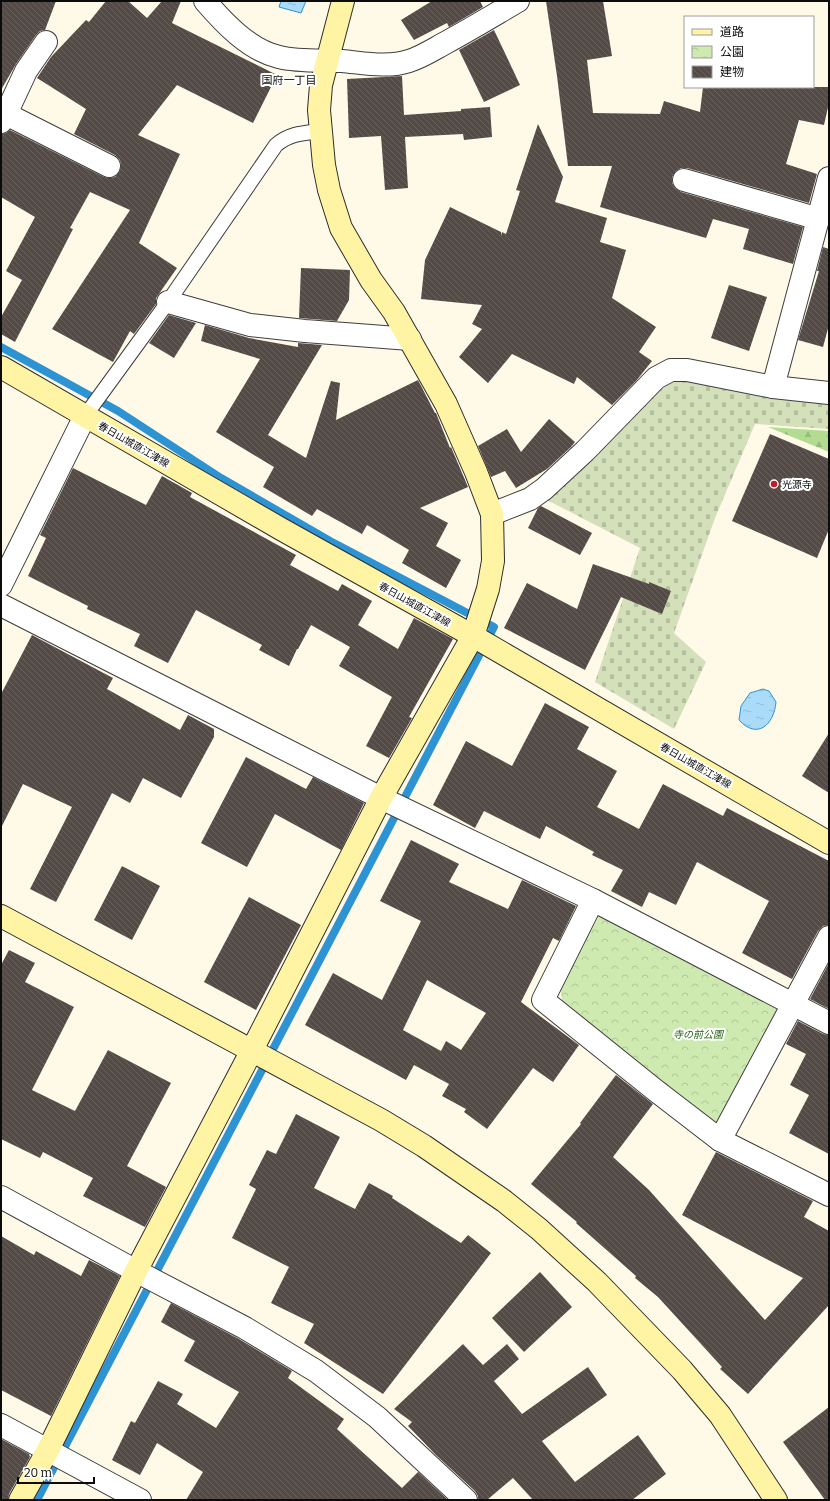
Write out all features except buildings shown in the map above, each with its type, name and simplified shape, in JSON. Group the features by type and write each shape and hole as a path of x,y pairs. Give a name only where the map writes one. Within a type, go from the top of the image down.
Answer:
{"street":[{"path":"205,1 226,25 240,37 265,52 278,57 380,64 409,61 420,57 518,1"},
{"path":"20,1500 48,1450 136,1271 251,1052 381,798 473,636 488,589 493,561 492,514 461,435 446,404 410,339 394,312 371,280 341,228 329,190 324,165 319,110 321,85 343,1"},
{"path":"46,42 26,71 3,118 109,166"},
{"path":"773,387 829,178"},
{"path":"684,180 819,219"},
{"path":"168,302 250,325 410,339"},
{"name":"春日山城直江津線","path":"1,366 280,529 473,636 829,843"},
{"path":"492,514 530,499 544,489 585,451 656,378 671,370 687,370 773,387 829,393"},
{"path":"1,585 6,561 85,416"},
{"path":"1,605 381,798 593,900 829,1023"},
{"path":"593,900 543,1000 720,1140 829,1195"},
{"path":"1,916 251,1052 381,1120 424,1146 504,1201 539,1229 597,1282 682,1370 720,1416 776,1500"},
{"path":"720,1140 794,1005 829,937"},
{"path":"1,1197 136,1271 245,1328 316,1371 378,1417 466,1500"},
{"path":"1,1425 140,1500"}],"lane":[{"path":"85,416 168,302 276,145 295,134 321,131"}],"green space":[{"path":"690,381 829,401 829,429 755,424 715,518 674,633 706,662 674,729 595,682 640,548 547,500 658,391 674,382"},
{"path":"768,427 829,431 829,452"},
{"name":"寺の前公園","path":"599,916 781,1010 719,1125 563,1006 560,986"}],"water":[{"path":"281,1 306,1 301,13 279,7"},
{"path":"763,689 769,691 776,702 775,710 772,717 764,727 752,729 739,720 741,706 750,693"}],"waterway":[{"path":"1,347 118,411 221,478 330,541 494,627 37,1500"}],"place":[{"name":"光源寺","path":"774,484"}],"district":[{"name":"国府一丁目","path":"289,80"}]}
